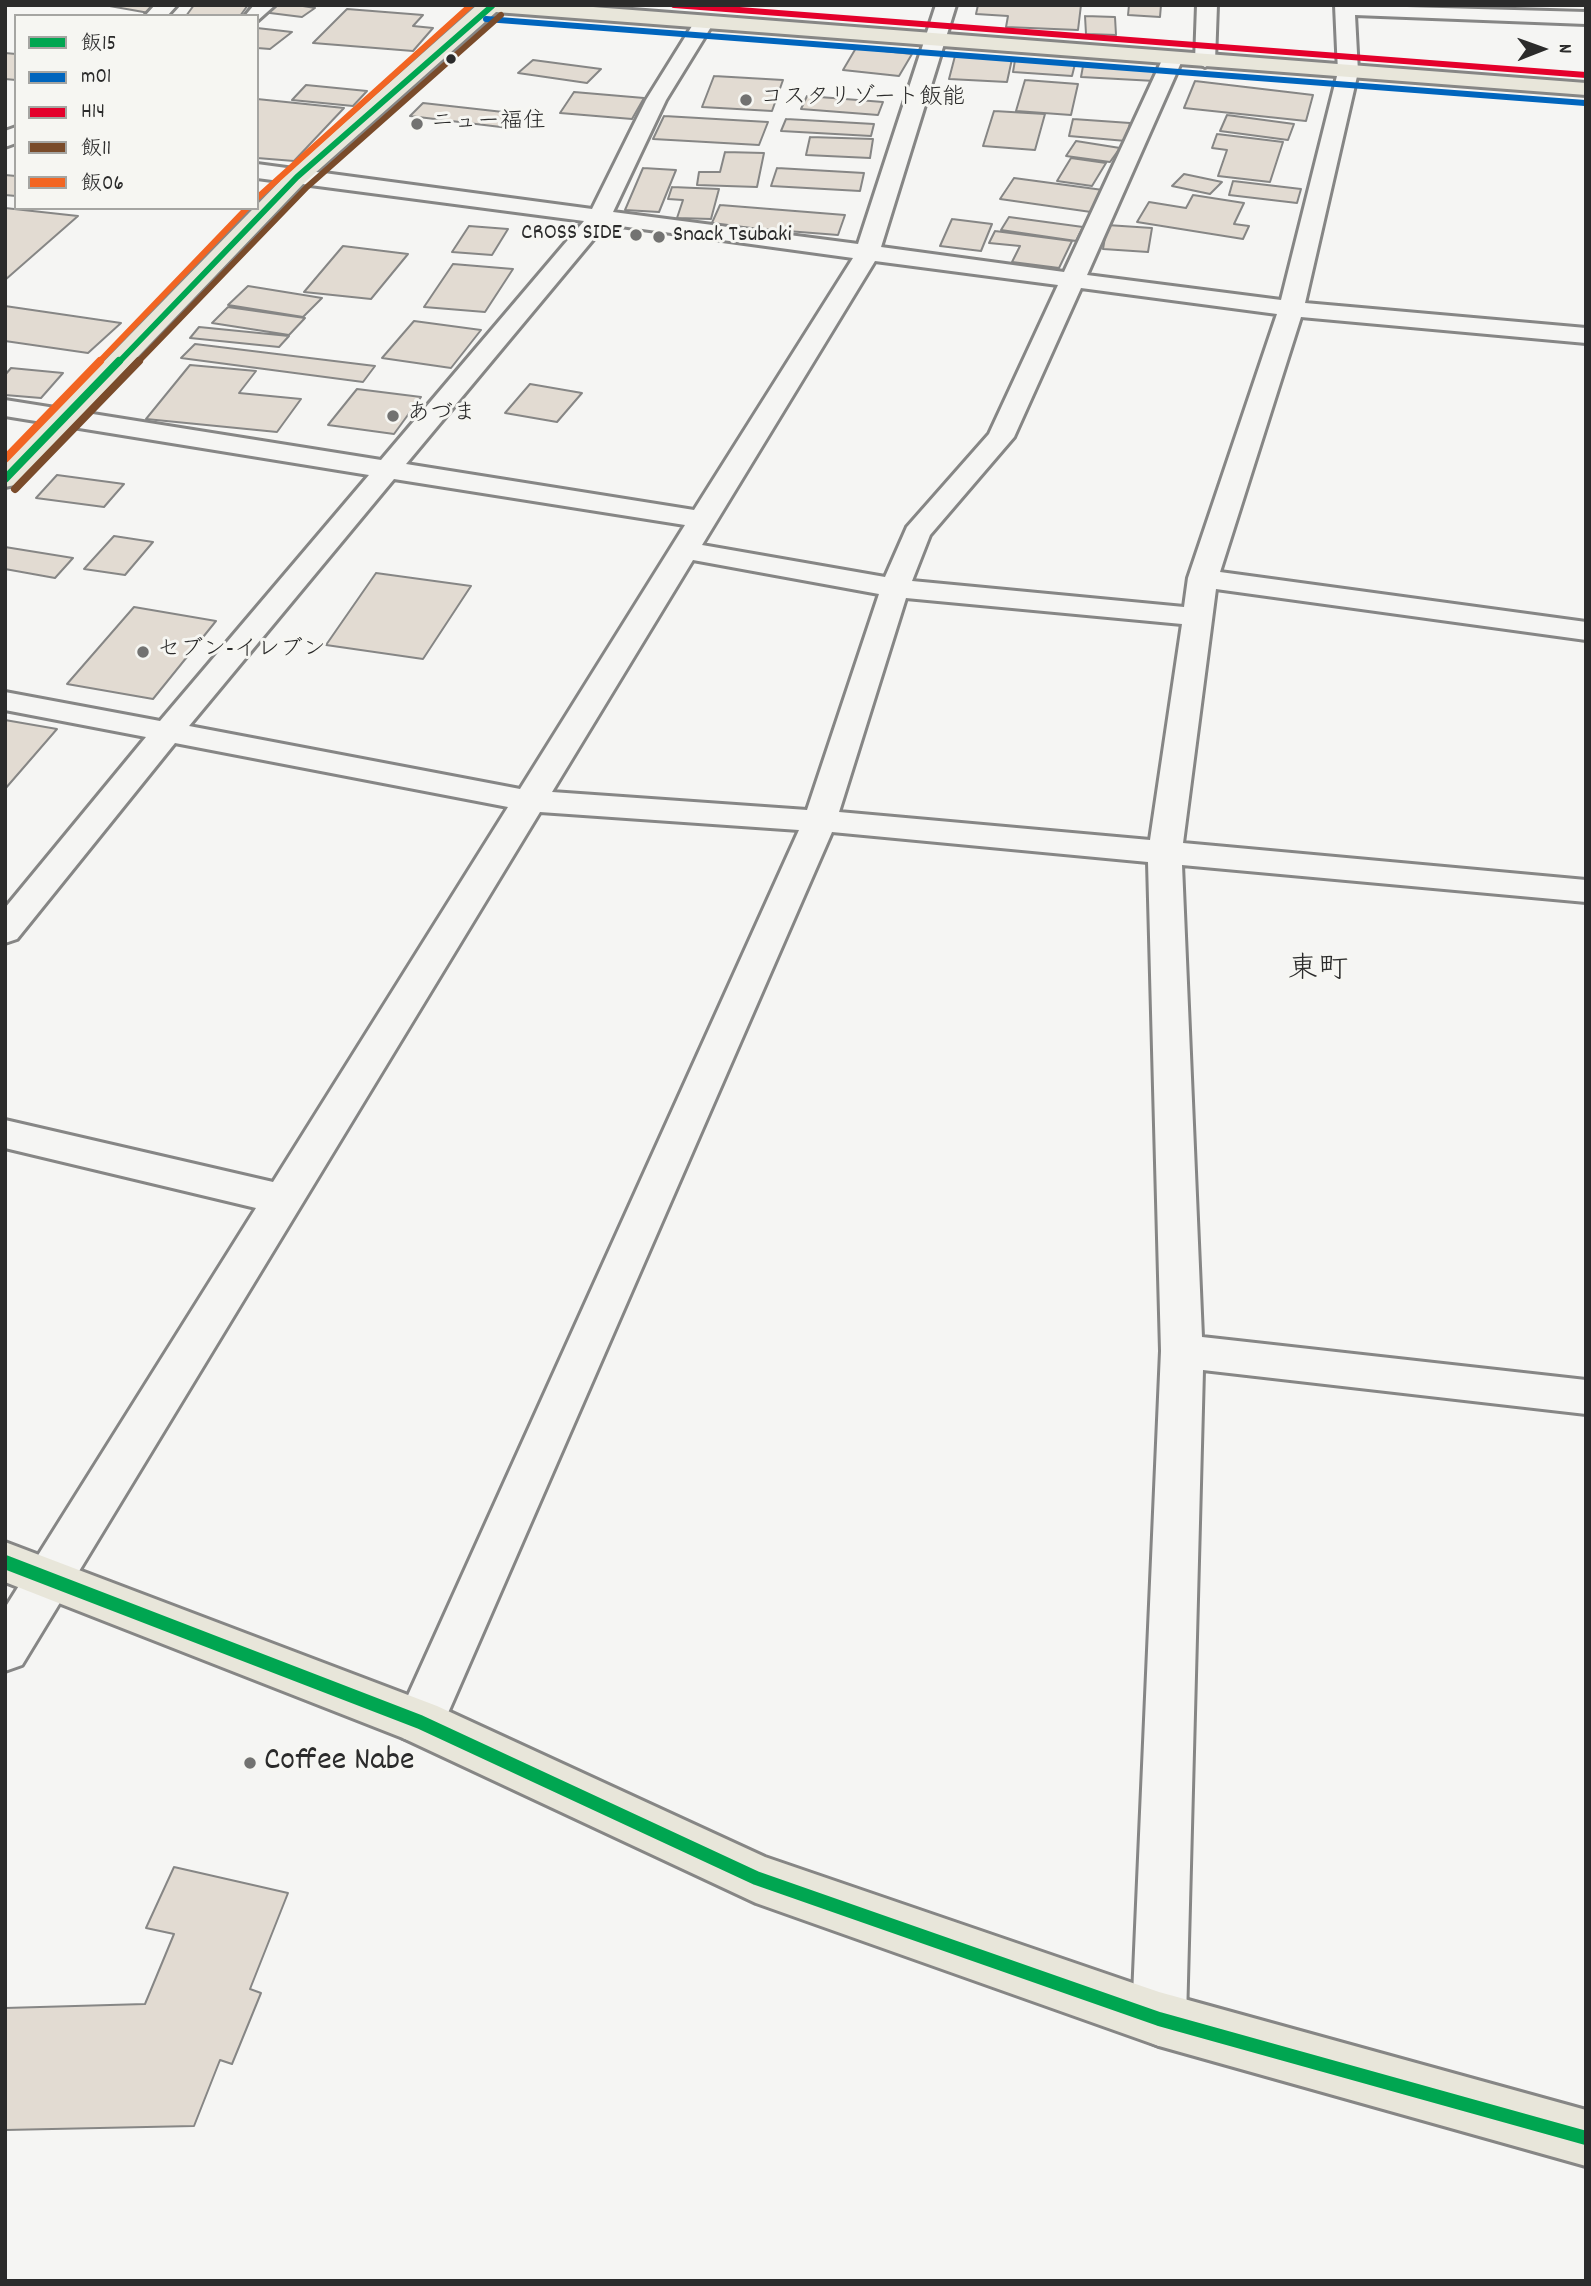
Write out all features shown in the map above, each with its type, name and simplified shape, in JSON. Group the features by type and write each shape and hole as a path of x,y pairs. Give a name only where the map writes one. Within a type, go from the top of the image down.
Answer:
{"main road":[{"path":"5,479 67,418 297,177 490,5 700,16 1189,60 1586,89"},
{"path":"26,1571 420,1722 756,1878 1159,2019 1585,2137"}],"street":[{"path":"5,1650 26,1571 285,1200 867,254 946,5"},
{"path":"420,1722 820,821 895,588 917,533 1001,437 1073,282 1189,60 1208,5"},
{"path":"1159,2019 1181,1351 1165,854 1203,578 1291,309 1348,72 1345,7 1586,18"},
{"path":"5,931 168,731 598,219 700,16"},
{"path":"259,171 1073,282 1291,309 1586,336"},
{"path":"5,408 703,520"},
{"path":"684,550 895,588 1196,617"},
{"path":"1203,578 1586,631"},
{"path":"5,701 530,800 820,821 1586,891"},
{"path":"5,1134 285,1200"},
{"path":"1181,1351 1586,1397"}],"building":[{"path":"104,5 159,5 149,13"},
{"path":"194,5 248,5 241,14 187,14"},
{"path":"272,5 315,8 302,17 262,12"},
{"path":"978,5 1081,5 1078,30 1006,27 1008,16 976,14"},
{"path":"1129,5 1161,5 1160,17 1128,15"},
{"path":"347,9 423,15 413,26 433,28 413,51 313,43"},
{"path":"1085,16 1115,17 1116,35 1086,34"},
{"path":"259,28 292,32 270,49 259,48"},
{"path":"856,48 912,54 899,76 843,70"},
{"path":"5,53 14,54 14,80 5,79"},
{"path":"955,56 1012,59 1007,82 949,79"},
{"path":"533,60 601,69 587,83 518,73"},
{"path":"1015,60 1075,64 1072,76 1013,72"},
{"path":"1083,66 1155,70 1155,81 1081,77"},
{"path":"714,76 783,80 772,111 702,107"},
{"path":"1025,80 1078,84 1071,115 1016,111"},
{"path":"1195,81 1313,95 1306,121 1184,108"},
{"path":"306,85 367,91 353,106 292,100"},
{"path":"574,92 644,98 632,119 560,113"},
{"path":"807,96 883,102 878,115 801,109"},
{"path":"259,99 344,108 294,161 259,158"},
{"path":"423,103 521,114 509,128 410,116"},
{"path":"994,111 1045,114 1035,150 983,146"},
{"path":"1227,115 1294,124 1288,140 1220,131"},
{"path":"664,116 768,122 759,145 653,139"},
{"path":"786,119 874,124 871,136 781,131"},
{"path":"1073,119 1130,123 1126,141 1069,136"},
{"path":"1217,134 1283,142 1270,182 1218,176 1227,150 1212,148"},
{"path":"810,137 873,139 870,158 806,155"},
{"path":"1076,141 1120,148 1110,162 1066,156"},
{"path":"725,152 764,153 757,187 697,185 699,172 720,172"},
{"path":"1071,158 1106,163 1092,186 1057,181"},
{"path":"643,168 676,170 659,212 625,210"},
{"path":"777,168 864,173 860,191 771,186"},
{"path":"1184,174 1222,182 1210,194 1172,186"},
{"path":"5,175 14,176 14,196 5,195"},
{"path":"1014,178 1103,190 1091,212 1000,199"},
{"path":"1233,181 1301,189 1297,203 1229,195"},
{"path":"672,187 719,189 711,219 677,218 683,200 668,199"},
{"path":"1193,195 1244,203 1234,224 1249,226 1243,239 1137,222 1149,202 1186,208"},
{"path":"720,205 845,215 838,235 711,225"},
{"path":"5,208 78,216 5,280"},
{"path":"1009,217 1083,227 1076,241 1001,230"},
{"path":"952,219 992,224 981,251 940,246"},
{"path":"1107,225 1152,228 1148,252 1103,249"},
{"path":"469,226 508,229 492,255 452,252"},
{"path":"995,231 1072,241 1059,268 1012,262 1020,246 989,243"},
{"path":"343,246 408,254 371,299 304,292"},
{"path":"453,264 513,269 485,312 424,307"},
{"path":"248,286 322,298 303,317 228,305"},
{"path":"5,306 121,323 88,353 5,341"},
{"path":"228,307 305,318 289,335 212,323"},
{"path":"414,321 481,330 451,368 382,358"},
{"path":"199,327 289,336 279,347 190,338"},
{"path":"195,344 375,366 363,382 181,358"},
{"path":"190,365 256,371 239,393 301,399 277,432 146,419"},
{"path":"11,368 63,373 41,398 5,395 5,375"},
{"path":"530,384 582,393 557,422 505,413"},
{"path":"357,389 421,397 394,434 328,425"},
{"path":"57,475 124,484 104,507 36,498"},
{"path":"114,536 153,542 125,575 84,569"},
{"path":"5,547 73,558 55,578 5,569"},
{"path":"376,573 471,586 423,659 326,645"},
{"name":"セブン-イレブン","path":"134,607 216,621 153,699 67,684"},
{"path":"5,720 57,729 5,789"},
{"path":"174,1867 288,1893 250,1989 261,1993 232,2064 220,2060 194,2126 5,2130 5,2008 145,2004 174,1934 146,1928"}],"transit line":[{"name":"飯06","path":"259,196 288,167 471,5"},
{"name":"H14","path":"674,5 1586,75"},
{"name":"飯15","path":"5,479 297,177 492,6"},
{"name":"飯11","path":"15,489 307,187 501,15"},
{"name":"m01","path":"486,19 1585,103"},
{"name":"飯06","path":"5,459 245,210"},
{"name":"飯15","path":"5,1562 420,1722 756,1878 1159,2019 1586,2138"}],"place":[{"name":"コスタリゾート飯能","path":"746,100"},
{"name":"ニュー福住","path":"417,124"},
{"name":"CROSS SIDE","path":"636,235"},
{"name":"Snack Tsubaki","path":"659,237"},
{"name":"あづま","path":"393,416"},
{"name":"セブン-イレブン","path":"143,652"},
{"name":"Coffee Nabe","path":"250,1763"}],"district":[{"name":"東町","path":"1318,973"}]}
